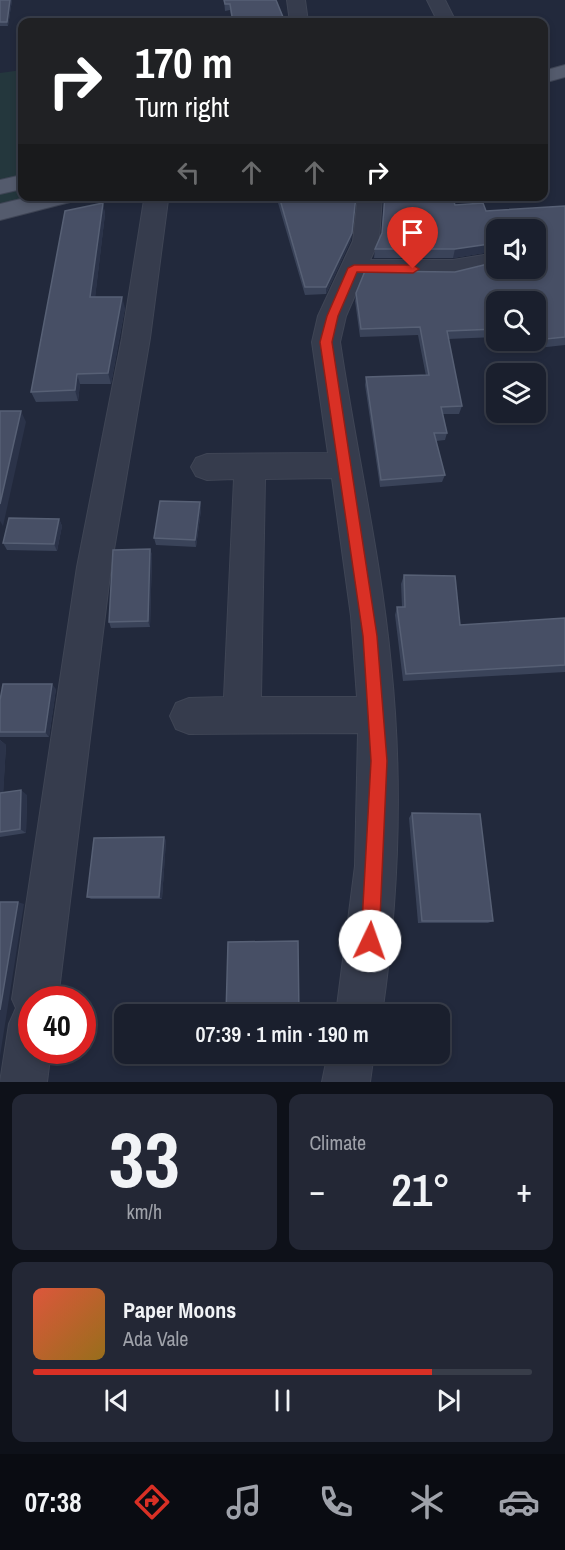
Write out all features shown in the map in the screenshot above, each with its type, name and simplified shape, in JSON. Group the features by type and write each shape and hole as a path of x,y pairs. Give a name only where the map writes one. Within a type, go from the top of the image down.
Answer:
{"main road":[{"path":"548,75 565,71"},
{"path":"0,187 18,183"},
{"path":"0,212 45,201"}],"street":[{"path":"296,0 298,18"},
{"path":"436,0 445,18"},
{"path":"37,986 94,567 136,338 156,201"},
{"path":"361,1004 369,962 379,761 368,616 326,342 332,316 366,241 370,201"},
{"path":"354,268 453,270 486,263"},
{"path":"207,467 344,465"},
{"path":"242,716 250,467"},
{"path":"189,716 376,715"},
{"path":"23,1082 26,1064"},
{"path":"346,1082 349,1064"}],"shaded area":[{"path":"18,71 18,201 48,201 0,212 0,73"}],"building":[{"path":"0,0 10,0 7,22 0,22"},
{"path":"224,0 276,0 283,18 232,18 230,4 225,4"},
{"path":"280,201 355,201 352,233 326,287 305,287"},
{"path":"385,201 454,201 455,205 483,203 486,211 565,206 565,337 546,339 546,291 486,291 486,329 447,331 462,406 441,407 447,433 434,433 445,475 381,480 366,377 429,375 420,327 361,329 356,293 365,271 455,272 486,264 486,279 546,279 546,219 486,219 486,244 455,249 375,249 382,233"},
{"path":"103,203 90,297 122,297 108,373 77,374 75,390 31,392 65,211"},
{"path":"0,411 21,411 0,504"},
{"path":"160,501 200,502 195,540 154,538"},
{"path":"9,518 59,519 54,544 3,543"},
{"path":"150,549 148,621 109,622 113,550"},
{"path":"404,575 455,576 460,625 565,618 565,665 406,674 397,607 405,607"},
{"path":"3,684 52,684 45,732 0,732 0,700"},
{"path":"21,790 20,829 0,832 0,793"},
{"path":"412,813 480,814 493,921 422,921"},
{"path":"164,837 159,897 87,897 94,838"},
{"path":"0,902 18,902 0,1010"},
{"path":"298,941 299,1004 226,1004 228,942"}],"route":[{"path":"370,941 379,761 370,636 326,342 332,316 354,268 413,269"}]}
